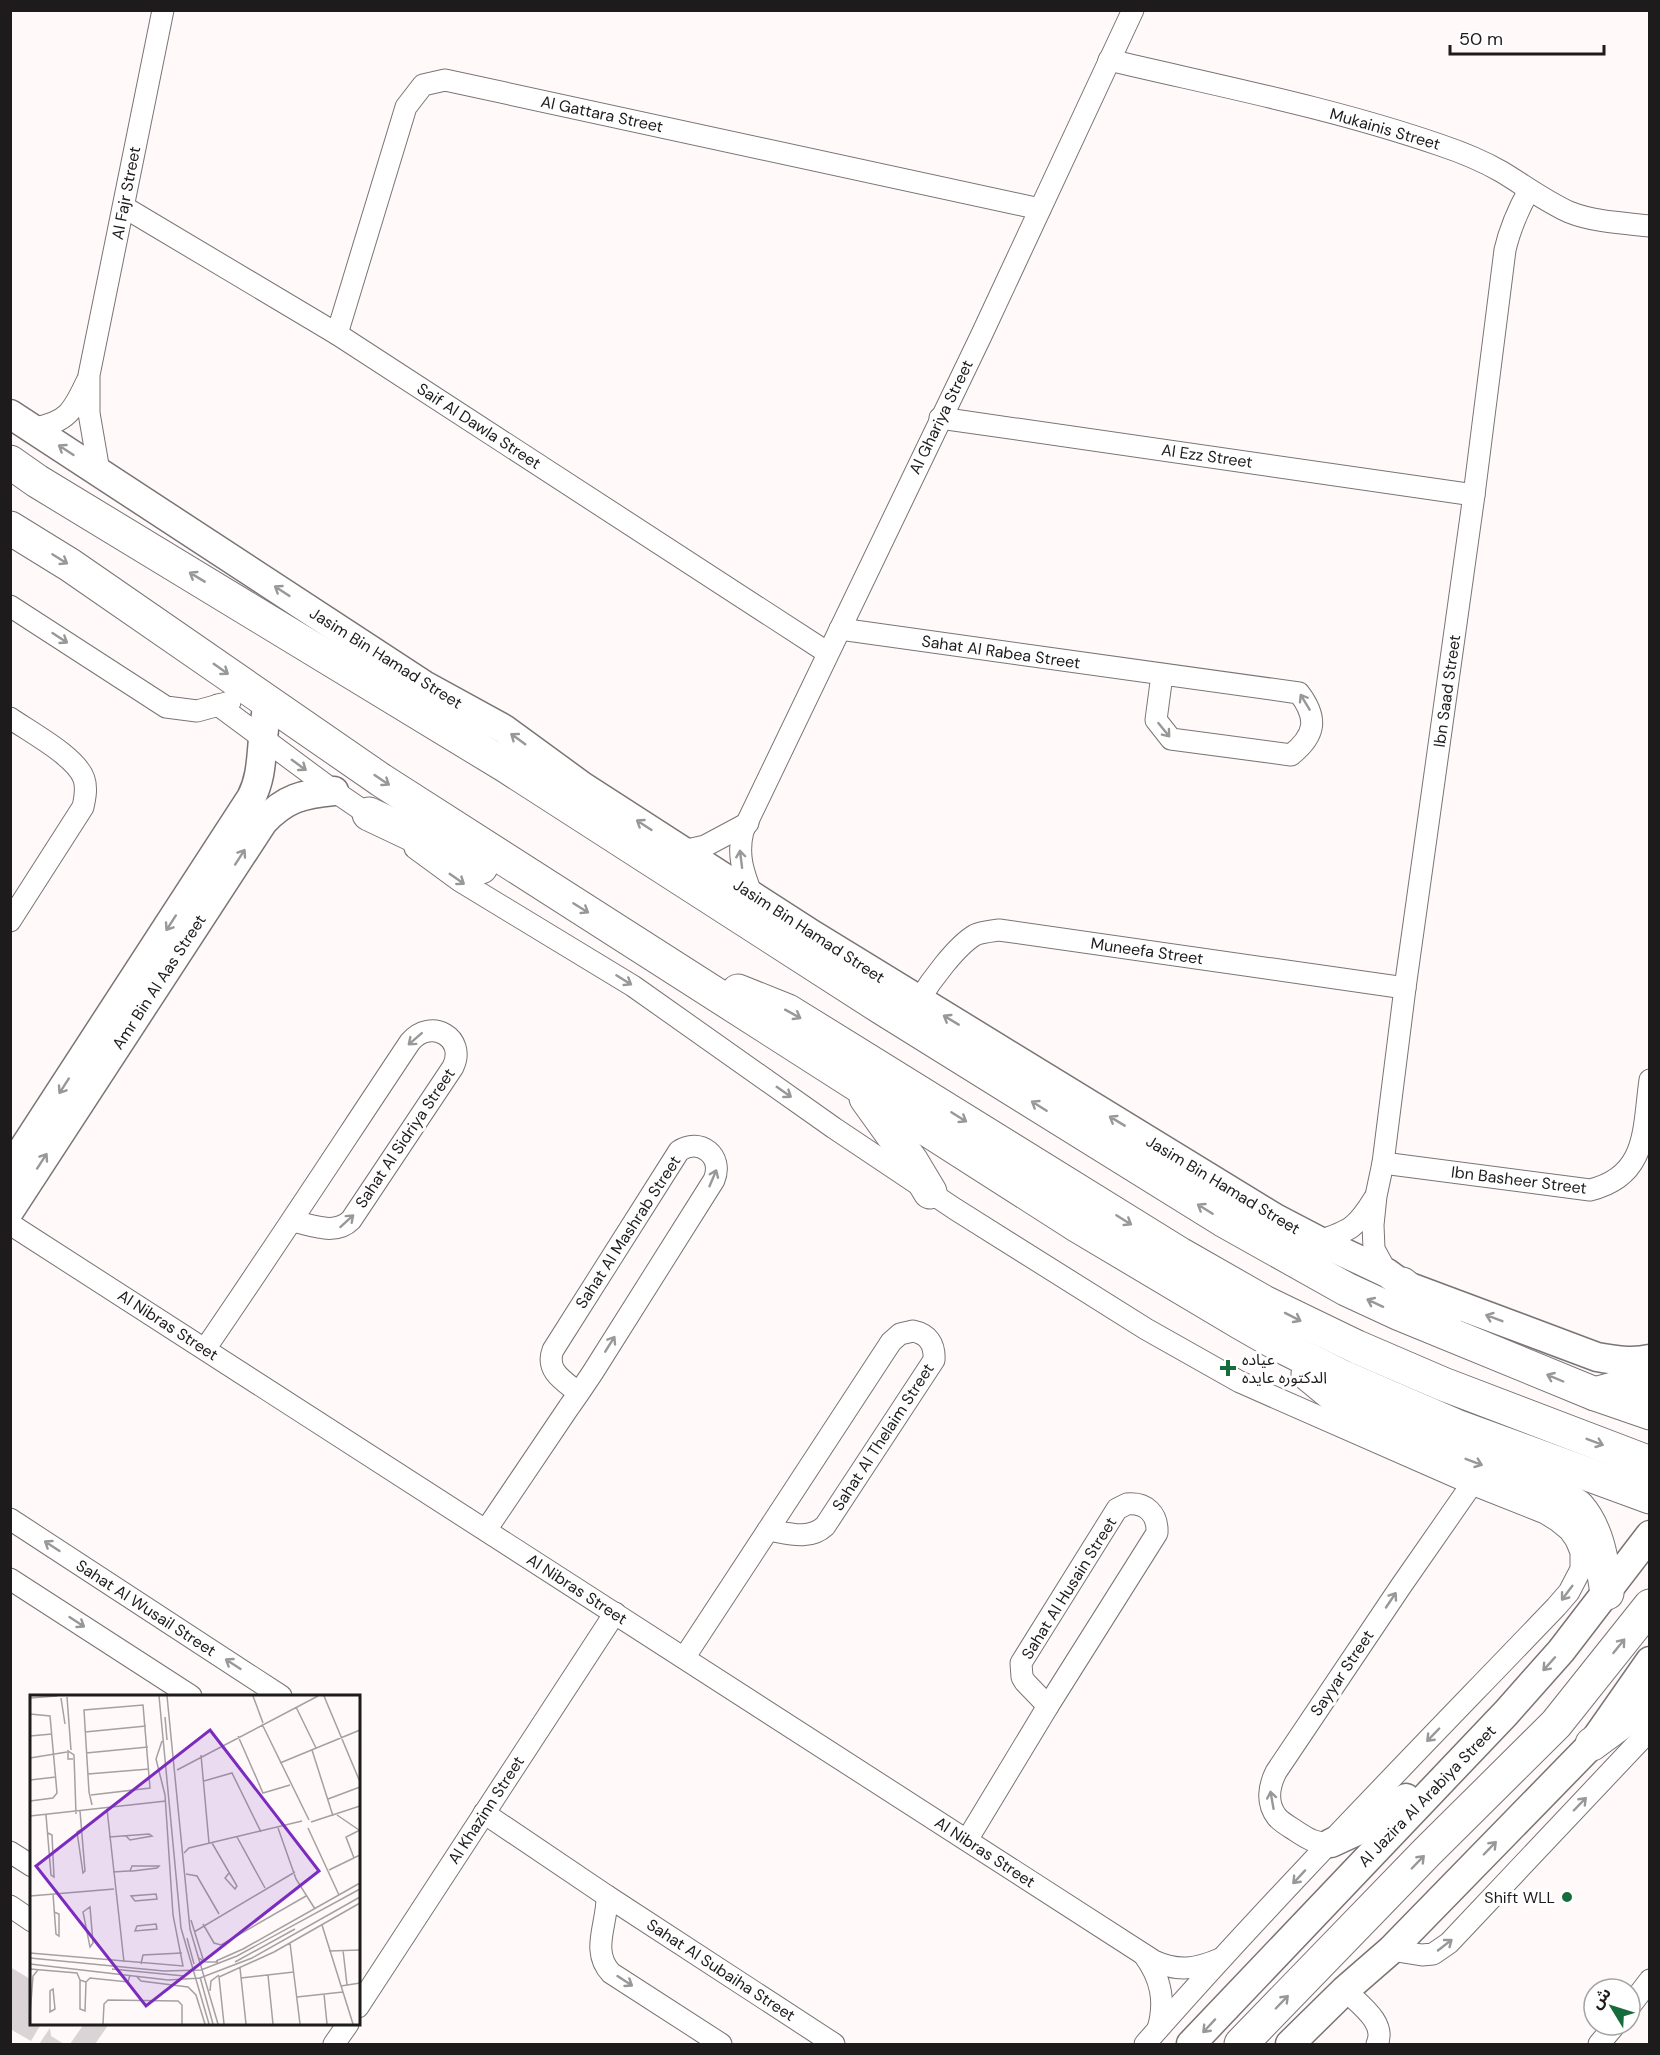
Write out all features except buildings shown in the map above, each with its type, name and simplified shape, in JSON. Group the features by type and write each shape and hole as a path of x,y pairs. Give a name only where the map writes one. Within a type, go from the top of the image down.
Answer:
{"main road":[{"name":"Jasim Bin Hamad Street","path":"10,462 24,479 506,766 834,977 1223,1220 1346,1289 1400,1314 1595,1394 1650,1413"},
{"path":"10,528 70,565 381,780 1078,1226 1283,1347 1343,1377 1456,1426 1650,1497"},
{"path":"506,766 558,777 582,786"},
{"path":"369,814 495,873 539,882"},
{"path":"813,935 834,977"},
{"path":"698,983 739,992 788,1011 1180,1254 1284,1312 1443,1384 1650,1463"},
{"path":"854,1082 912,1162 930,1192"},
{"path":"1395,1278 1427,1305 1451,1334"},
{"path":"1283,1347 1327,1391 1364,1415 1418,1440 1514,1477 1577,1505 1599,1547 1607,1593"},
{"path":"1595,1394 1650,1379"},
{"path":"1241,2044 1427,1852 1556,1724 1650,1606"},
{"path":"1592,1744 1628,1717 1650,1695"}],"street":[{"name":"Al Fajr Street","path":"99,471 89,413 89,375 163,10"},
{"name":"Al Ghariya Street","path":"752,895 740,861 741,841 748,823 981,336 1133,10"},
{"name":"Mukainis Street","path":"1109,60 1350,118 1438,144 1501,171 1529,190 1571,212 1593,219 1650,226"},
{"name":"Al Gattara Street","path":"337,334 406,107 423,84 445,80 1040,209"},
{"name":"Ibn Saad Street","path":"1395,1278 1374,1249 1373,1225 1376,1196 1383,1163 1505,250 1514,219 1529,190"},
{"name":"Saif Al Dawla Street","path":"124,207 337,334 828,653"},
{"name":"Al Fajr Street","path":"22,421 51,425 70,413 89,375"},
{"name":"Al Ezz Street","path":"940,418 1474,495"},
{"name":"Jasim Bin Hamad Street","path":"22,421 423,685 504,729 582,786 813,935 1275,1218 1395,1278 1597,1357 1624,1361 1650,1359"},
{"path":"10,606 165,707 196,711 263,698"},
{"name":"Sahat Al Rabea Street","path":"840,629 1299,693 1310,707 1313,726 1305,744 1292,755 1172,739 1156,720 1162,675"},
{"name":"Amr Bin Al Aas Street","path":"10,1210 207,887 256,789 263,760 263,698"},
{"path":"218,705 460,881 633,986 834,1128 930,1192 1146,1329 1240,1382 1472,1485 1545,1513 1569,1530 1581,1552 1581,1569 1569,1592 1151,2037"},
{"path":"10,718 73,760 85,781 85,795 83,807 10,921"},
{"name":"Amr Bin Al Aas Street","path":"10,1169 207,887 280,805 307,794 334,791"},
{"path":"683,851 705,846 748,823"},
{"name":"Muneefa Street","path":"919,1000 952,956 976,935 999,930 1405,987"},
{"name":"Sahat Al Sidriya Street","path":"205,1349 410,1042 415,1036 427,1031 433,1030 446,1035 454,1043 456,1049 456,1061 453,1067 351,1220 345,1226 330,1229 292,1221"},
{"name":"Ibn Basheer Street","path":"1383,1163 1590,1190 1607,1186 1620,1178 1633,1164 1640,1148 1650,1080"},
{"name":"Sahat Al Mashrab Street","path":"486,1530 579,1393 714,1180 716,1162 705,1148 694,1145 679,1151 553,1350 550,1357 553,1370 579,1393"},
{"name":"Ibn Saad Street","path":"1319,1241 1343,1234 1360,1221 1376,1196"},
{"name":"Al Nibras Street","path":"10,1224 1143,1954 1166,1966 1178,1969 1203,1966 1223,1958"},
{"name":"Sahat Al Thelaim Street","path":"684,1658 768,1530 895,1337 913,1331 924,1335 932,1343 934,1359 825,1526 812,1535 768,1530"},
{"name":"Sayyar Street","path":"1331,1843 1309,1839 1277,1817 1270,1801 1270,1784 1282,1762 1472,1485"},
{"name":"Sahat Al Husain Street","path":"967,1840 1048,1706 1155,1538 1157,1533 1154,1514 1144,1506 1127,1504 1117,1509 1021,1664 1022,1677 1025,1682 1048,1706"},
{"name":"Sahat Al Wusail Street","path":"10,1520 279,1695"},
{"name":"Al Jazira Al Arabiya Street","path":"1191,2044 1553,1660 1650,1535"},
{"path":"10,1579 189,1695"},
{"name":"Al Khazinn Street","path":"360,2004 615,1613"},
{"path":"1290,2044 1390,1950 1592,1744 1650,1661"},
{"path":"1390,1950 1422,1955 1433,1954 1449,1943 1650,1730"},
{"path":"1331,1843 1370,1825 1410,1795 1451,1770"},
{"name":"Sahat Al Subaiha Street","path":"484,1813 834,2044"},
{"path":"10,1852 30,1865"},
{"path":"607,1896 600,1949 604,1966 611,1973 721,2044"},
{"path":"10,1906 30,1920"},
{"name":"Al Nibras Street","path":"1143,1954 1153,1967 1162,1998 1162,2015 1151,2037"},
{"path":"1345,1990 1369,2014 1379,2028 1380,2035 1377,2044"},
{"path":"334,2044 347,2025"}],"place":[{"name":"عياده الدكتوره عايده","path":"1228,1368"},
{"name":"Shift WLL","path":"1567,1897"}]}
